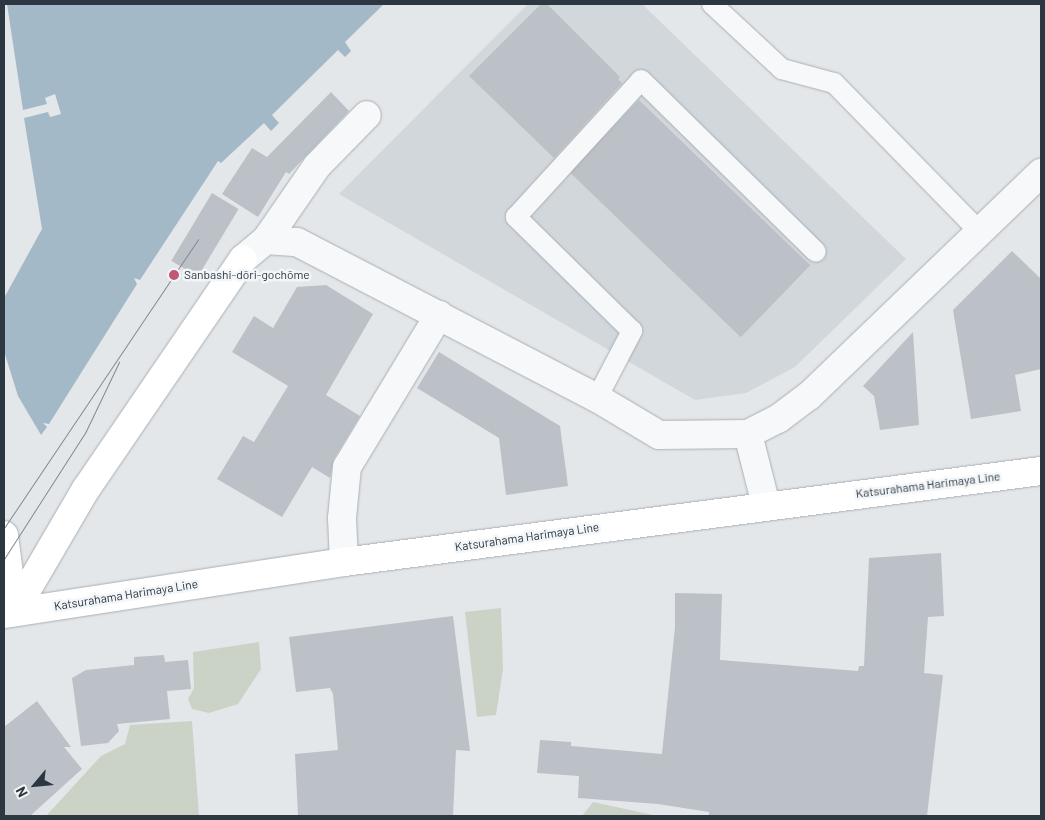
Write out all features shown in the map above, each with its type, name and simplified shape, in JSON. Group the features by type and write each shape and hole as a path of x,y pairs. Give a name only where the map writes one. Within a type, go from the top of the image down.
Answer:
{"main road":[{"path":"7,618 86,489 243,259"},
{"name":"Katsurahama Harimaya Line","path":"7,618 344,562 766,505 1041,471"},
{"path":"4,536 7,618"}],"street":[{"path":"243,259 266,240 317,166 367,115"},
{"path":"266,240 297,242 596,398 660,436 748,434 778,419 809,396 1041,173"},
{"path":"344,562 342,518 346,467 440,315"},
{"path":"748,434 766,505"}],"lane":[{"path":"712,4 782,69 834,83 980,232"},
{"path":"596,398 632,331 516,217 641,80 816,252"}],"shaded area":[{"path":"528,4 642,4 906,259 795,367 746,393 695,400 339,194"},
{"path":"501,608 503,669 496,715 477,717 465,612"},
{"path":"259,642 261,669 238,704 209,713 192,709 188,699 194,688 193,652"},
{"path":"192,721 199,816 46,816 101,756 125,744 130,725"},
{"path":"593,802 653,815 655,816 582,816"}],"water":[{"path":"7,4 384,4 345,42 351,51 345,57 338,50 272,115 279,123 271,131 264,123 221,163 218,161 140,280 134,278 137,284 49,424 43,423 47,427 41,435 18,396 4,351 4,298 42,229 24,118 48,112 50,117 61,114 55,94 45,98 47,104 23,110"}],"building":[{"path":"541,4 547,4 620,77 618,79 622,83 554,158 469,76"},
{"path":"331,92 349,111 289,174 286,172 258,217 222,194 252,148 267,157"},
{"path":"639,100 810,265 741,337 570,172"},
{"path":"212,193 239,209 198,277 171,261"},
{"path":"1012,251 1041,279 1041,369 1015,375 1021,411 971,419 953,310"},
{"path":"326,285 373,314 326,395 360,416 334,459 330,478 312,467 282,517 217,479 243,436 254,442 288,386 232,352 254,316 273,328 297,287"},
{"path":"913,332 919,425 880,430 874,396 863,386"},
{"path":"439,352 560,426 568,486 506,495 499,438 417,388"},
{"path":"941,553 944,616 928,617 924,673 943,675 927,816 709,816 709,812 658,804 578,798 579,776 537,773 540,740 571,742 571,746 662,754 675,627 675,593 722,594 720,660 858,671 859,666 864,666 869,558"},
{"path":"453,616 470,751 456,750 453,816 298,816 295,754 338,750 333,694 330,688 296,692 289,637"},
{"path":"164,655 165,662 188,660 191,689 167,691 170,719 117,724 119,731 108,743 81,746 72,678 86,670 134,665 134,657"},
{"path":"37,701 71,747 64,747 82,769 30,816 4,816 4,727"}],"tram line":[{"path":"4,528 198,239"},
{"path":"4,559 85,433 119,362"}],"place":[{"name":"Sanbashi-dōri-gochōme","path":"174,275"}]}
